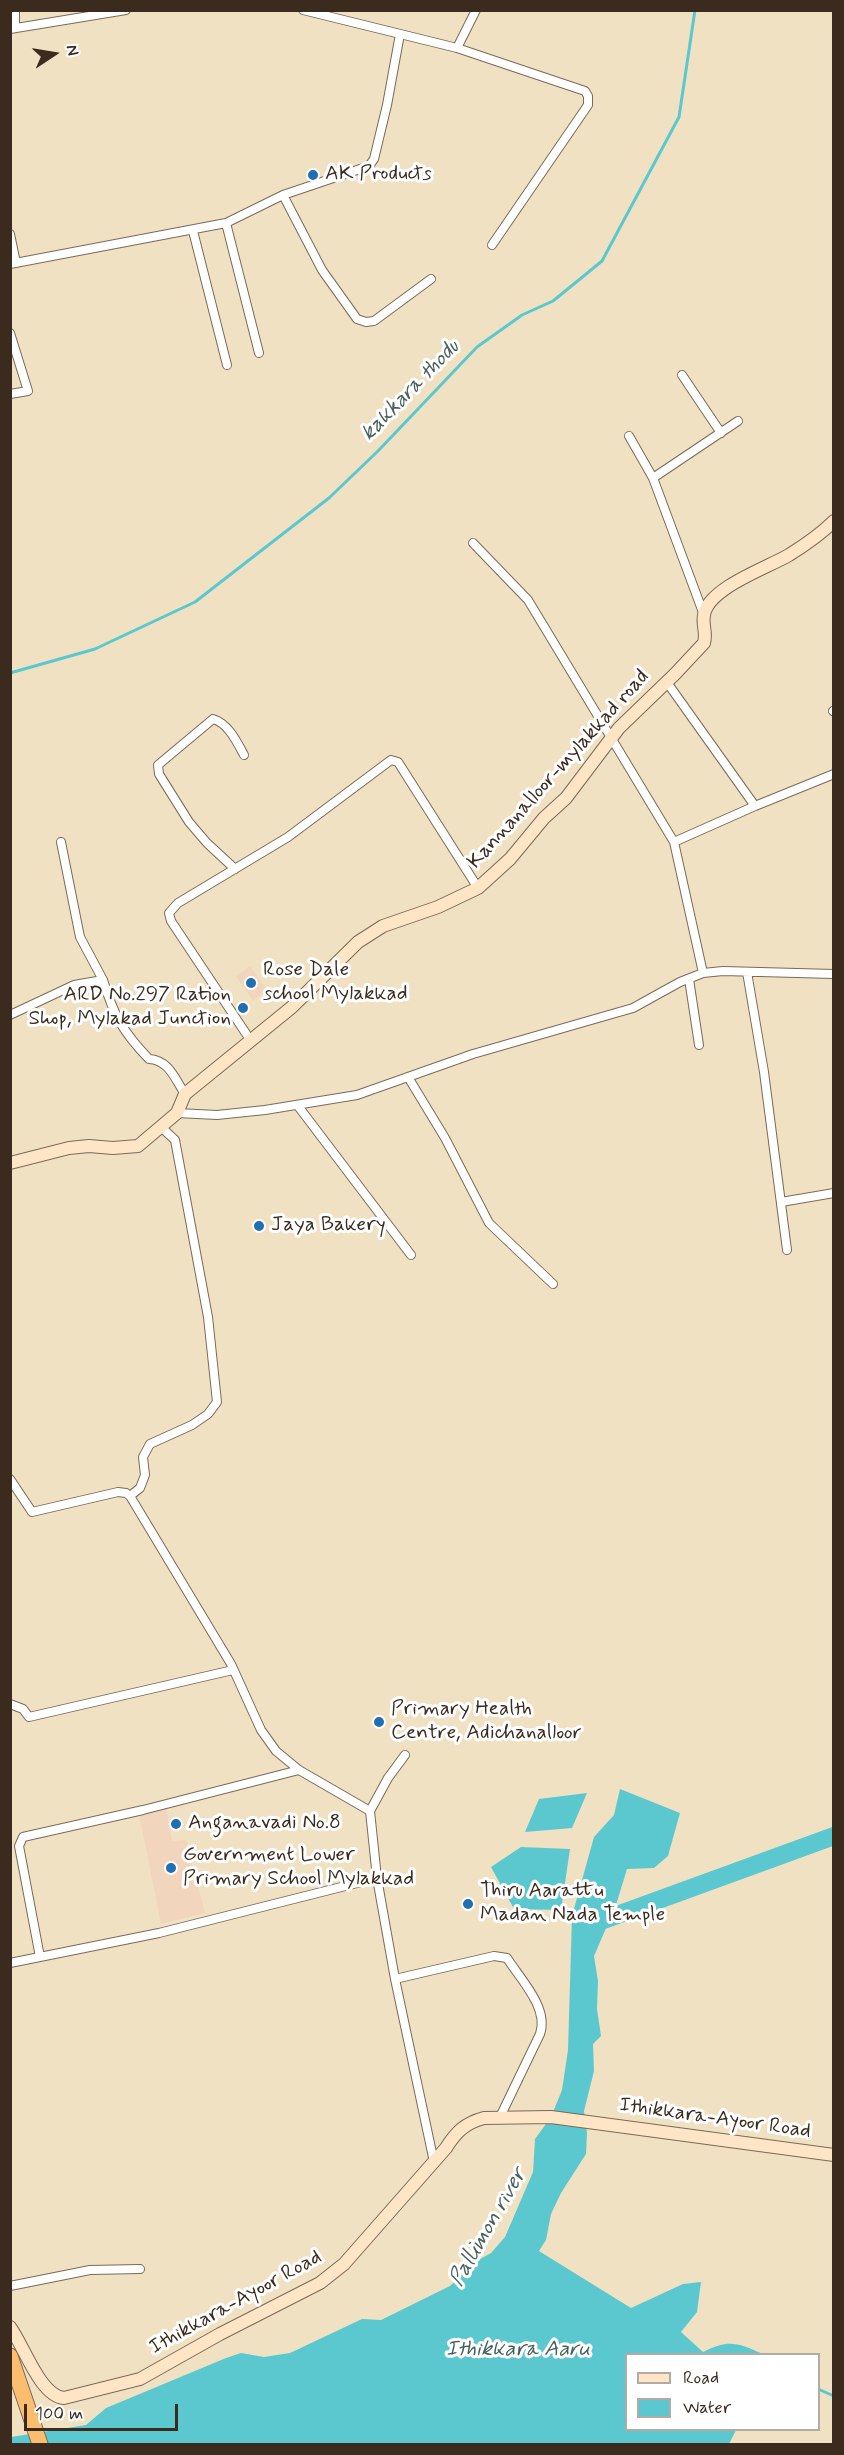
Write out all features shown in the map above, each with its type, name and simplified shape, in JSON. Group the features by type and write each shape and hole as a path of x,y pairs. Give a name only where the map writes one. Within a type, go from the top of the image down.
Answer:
{"highway":[{"path":"10,2356 40,2445"}],"main road":[{"path":"704,615 716,596 726,588 791,554 834,521"},
{"name":"Kannanalloor-mylakkad road","path":"10,1163 79,1147 113,1148 138,1146 146,1142 160,1126 177,1113 185,1094 292,1007 358,942 383,926 438,907 478,888 510,859 544,818 566,798 611,738 704,643 706,636 704,615"},
{"name":"Ithikkara-Ayoor Road","path":"10,2327 43,2386 57,2398 140,2379 220,2334 320,2283 344,2264 434,2162 459,2130 473,2121 500,2117 551,2117 834,2155"}],"street":[{"path":"15,10 13,28 126,10"},
{"path":"303,10 457,48 585,91 588,96 588,105 492,245"},
{"path":"457,48 476,10"},
{"path":"10,234 13,264 193,231 226,223 283,195 369,166 374,159 387,105 400,34"},
{"path":"283,195 322,270 357,319 366,322 374,321 431,279"},
{"path":"226,223 259,353"},
{"path":"193,231 227,365"},
{"path":"10,333 28,391 10,394"},
{"path":"682,375 721,433"},
{"path":"653,478 738,421"},
{"path":"629,436 653,478 704,615"},
{"path":"473,543 528,600 674,842 703,973"},
{"path":"666,681 755,806"},
{"path":"235,869 207,843 189,822 159,774 158,765 213,719 221,722 229,730 244,755"},
{"path":"251,1041 171,921 169,913 178,903 288,837 395,760 478,888"},
{"path":"674,842 834,774"},
{"path":"61,843 80,937 103,980 112,1010 129,1037 149,1059 159,1060 166,1065 185,1094"},
{"path":"747,972 764,1072 787,1250"},
{"path":"177,1113 217,1115 298,1106 357,1095 473,1054 633,1008 703,973 834,974"},
{"path":"689,979 699,1046"},
{"path":"10,1015 75,985 103,980"},
{"path":"408,1077 445,1138 489,1223 554,1284"},
{"path":"298,1106 411,1254"},
{"path":"130,1497 140,1488 145,1474 142,1458 150,1444 192,1425 208,1414 217,1402 208,1317 175,1140 160,1126"},
{"path":"781,1202 834,1193"},
{"path":"10,1479 32,1512 118,1492 126,1493 233,1670 261,1730 278,1753 299,1770 370,1811"},
{"path":"10,1704 23,1709 29,1717 233,1670"},
{"path":"405,1755 388,1778 370,1811 377,1878 395,1979 434,2162"},
{"path":"40,1957 19,1846 23,1837 155,1808 299,1770"},
{"path":"10,1963 159,1933 377,1878"},
{"path":"395,1979 494,1956 507,1958 540,2010 543,2021 540,2034 500,2117"},
{"path":"10,2286 90,2270 140,2269"}],"shaded area":[{"name":"Rose Dale school Mylakkad","path":"250,966 267,990 253,1001 236,976"},
{"name":"Government Lower Primary School Mylakkad","path":"166,1807 172,1841 186,1840 205,1913 161,1924 139,1814"}],"water":[{"name":"Ithikkara Aaru","path":"620,1789 680,1813 668,1856 654,1868 627,1869 616,1905 594,1956 598,1981 597,2009 601,2036 593,2044 594,2071 584,2111 587,2133 586,2154 561,2193 551,2214 546,2240 539,2251 631,2308 683,2284 701,2282 697,2312 681,2332 703,2352 720,2345 733,2344 761,2353 625,2353 625,2431 736,2431 729,2444 11,2444 11,2437 86,2425 106,2408 226,2358 241,2353 264,2357 290,2353 362,2319 381,2320 450,2286 475,2262 491,2253 505,2237 533,2172 535,2139 551,2117 562,2090 568,2050 572,1916 594,1837 614,1815"},
{"path":"587,1793 572,1828 525,1832 539,1799"},
{"path":"521,1847 570,1849 561,1910 514,1909 491,1867"}],"waterway":[{"name":"kakkara thodu","path":"10,673 95,649 195,602 329,498 378,451 477,347 522,315 553,301 602,261 679,117 695,10"},
{"name":"Pallimon river","path":"587,1926 834,1836"},
{"path":"820,2390 834,2396"}],"place":[{"name":"AK Products","path":"313,175"},
{"name":"Rose Dale school Mylakkad","path":"251,983"},
{"name":"ARD No.297 Ration Shop, Mylakad Junction","path":"243,1008"},
{"name":"Jaya Bakery","path":"259,1226"},
{"name":"Primary Health Centre, Adichanalloor","path":"379,1722"},
{"name":"Anganavadi No.8","path":"176,1824"},
{"name":"Government Lower Primary School Mylakkad","path":"171,1868"},
{"name":"Thiru Aarattu Madan Nada Temple","path":"468,1904"}]}
